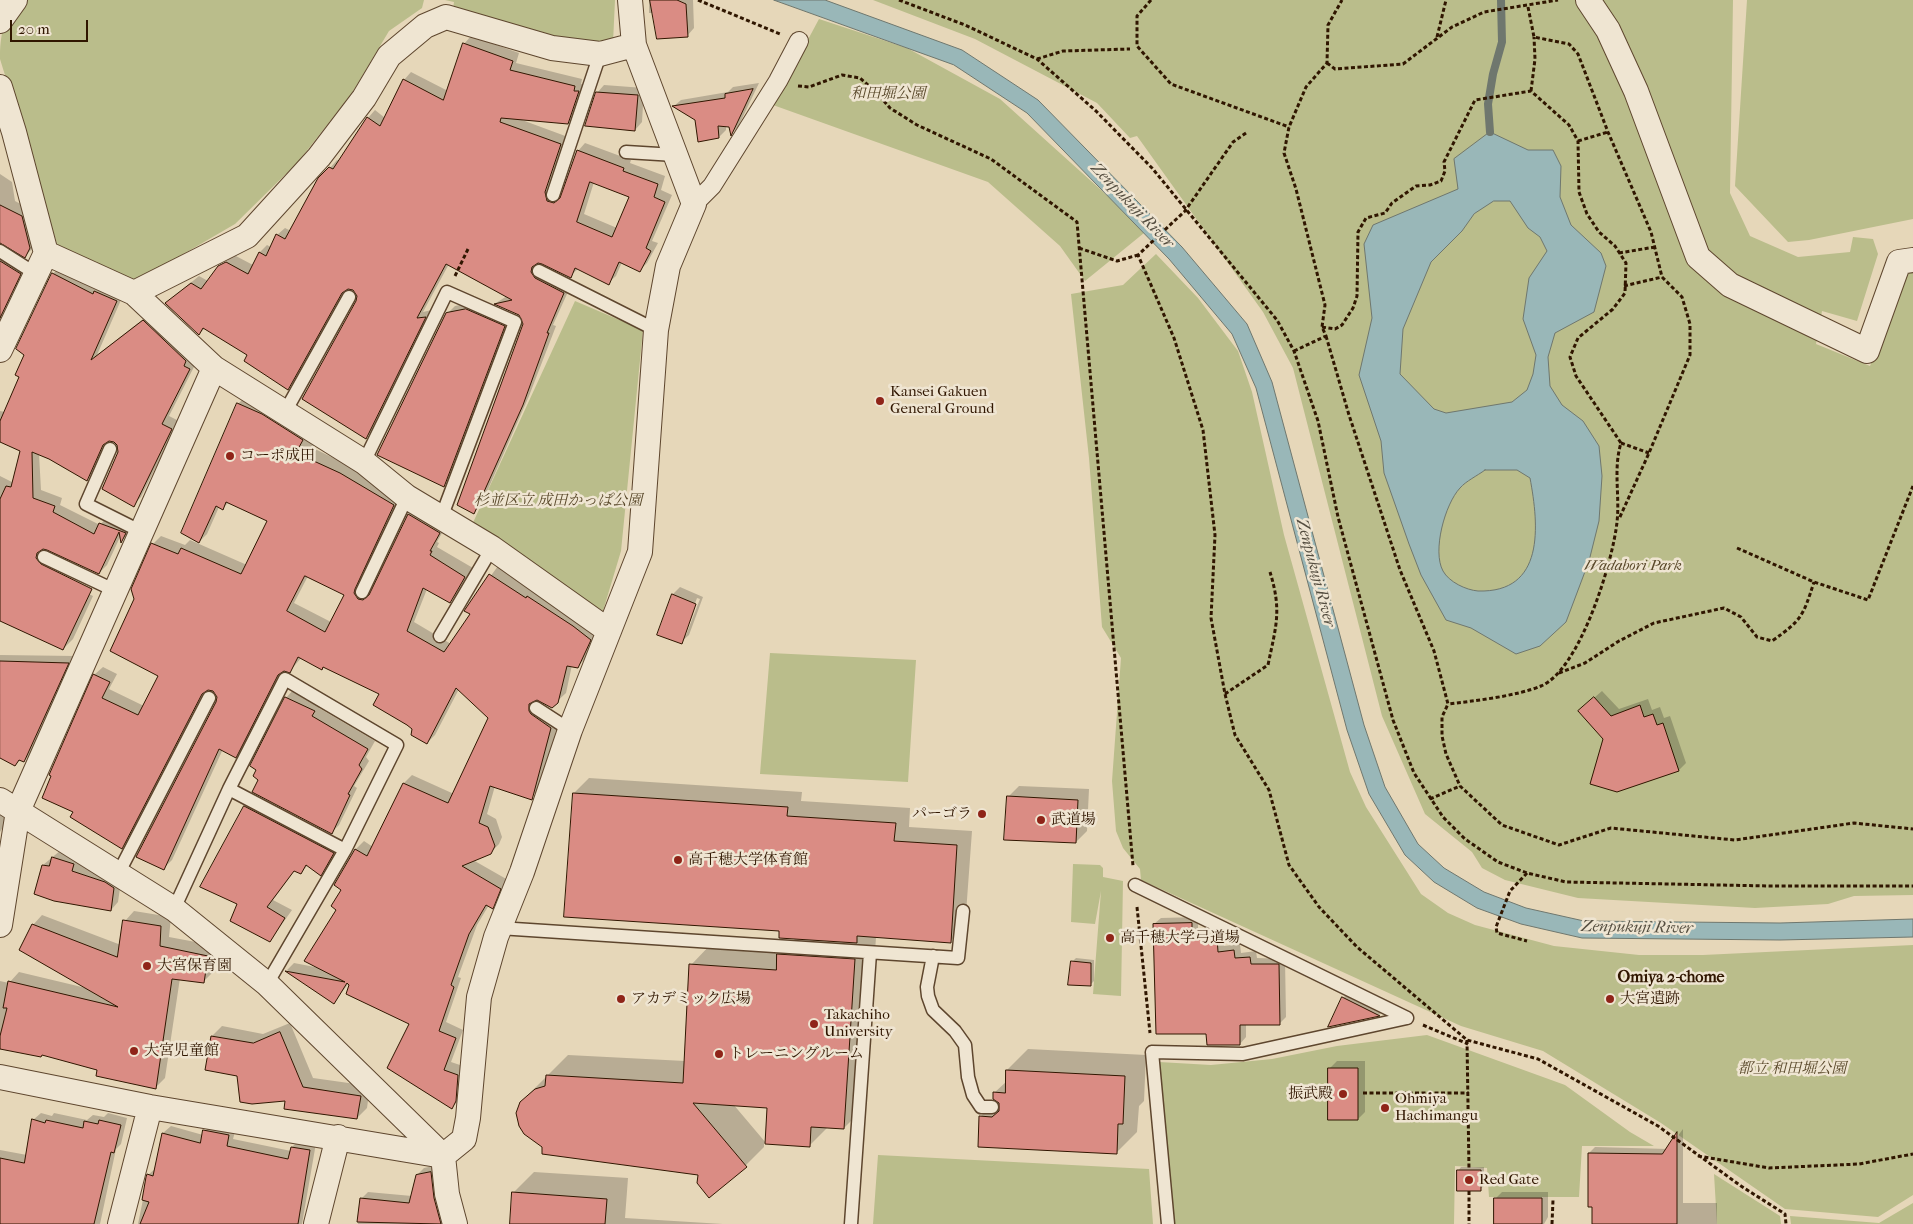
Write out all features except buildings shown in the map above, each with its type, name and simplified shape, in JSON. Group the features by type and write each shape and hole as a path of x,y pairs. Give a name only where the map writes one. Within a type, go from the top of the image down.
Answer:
{"street":[{"path":"0,21 15,0"},
{"path":"630,0 634,46 694,204"},
{"path":"1588,0 1608,30 1636,91 1698,257 1730,285 1867,351 1899,262 1913,260"},
{"path":"134,292 247,236 320,157 364,98 389,56 425,26 446,17 552,48 600,54 634,46"},
{"path":"0,1077 150,1107 443,1156 464,1139 468,1118 479,997 499,928 522,872 570,730 640,552 656,330 668,266 694,204 712,186 778,81 799,41"},
{"path":"0,88 14,132 41,264 0,350"},
{"path":"41,264 134,292 214,368 364,462 407,497 492,548 609,631"},
{"path":"0,925 9,806 116,591 214,368"},
{"path":"9,806 174,909 267,984 443,1156 447,1194 455,1224"},
{"path":"120,1224 150,1107"},
{"path":"316,1224 338,1137"}],"lane":[{"path":"553,195 600,54"},
{"path":"626,152 675,155"},
{"path":"0,251 41,264"},
{"path":"539,271 656,330"},
{"path":"364,462 447,292 515,322 441,518"},
{"path":"285,412 349,297"},
{"path":"110,449 86,504 142,532"},
{"path":"362,592 407,497"},
{"path":"440,636 492,548"},
{"path":"44,557 116,591"},
{"path":"174,909 229,789 285,680 397,745 344,850 267,984"},
{"path":"118,874 209,698"},
{"path":"536,708 570,730"},
{"path":"229,789 344,850"},
{"path":"1135,885 1407,1018"},
{"path":"499,928 958,958 963,911"},
{"path":"852,1224 870,952"},
{"path":"933,956 927,988 933,1010 955,1031 965,1045 968,1077 973,1095 981,1106 992,1106"},
{"path":"1168,1224 1152,1052 1243,1054 1407,1018"}],"path":[{"path":"698,0 799,41"},
{"path":"899,0 965,25 1037,59 1096,111 1138,154 1185,211 1233,264 1277,320 1294,351 1318,421 1338,517 1392,720 1414,773 1430,799 1465,839 1498,862 1527,873 1566,882 1617,885 1913,886"},
{"path":"1151,0 1137,16 1137,46 1171,84 1289,127"},
{"path":"1342,0 1328,25 1327,62 1306,87 1289,127 1284,153 1296,189 1325,305 1322,327 1400,570 1434,651 1448,704 1442,717 1442,736 1446,754 1460,786 1502,825 1559,845 1611,828 1735,840 1854,823 1913,828"},
{"path":"1437,37 1446,0"},
{"path":"1327,62 1335,69 1403,64 1452,27 1484,12 1510,10 1558,0"},
{"path":"1528,7 1534,37 1535,59 1531,91"},
{"path":"1534,37 1569,44 1578,54 1608,132 1651,232 1662,277 1682,297 1690,324 1690,355 1649,453 1617,522"},
{"path":"1037,59 1063,52 1130,49"},
{"path":"778,81 809,87 842,75 860,78 890,108 917,125 991,158 1077,222 1135,885 1152,1052"},
{"path":"1322,327 1335,329 1342,325 1353,308 1357,296 1358,232 1366,218 1385,213 1392,203 1416,186 1430,185 1441,181 1446,171 1444,162 1475,100 1531,91"},
{"path":"1531,91 1569,125 1578,141 1579,192 1587,214 1620,253 1626,263 1625,293 1612,309 1578,338 1570,356 1576,376 1621,443 1649,453"},
{"path":"1578,141 1608,132"},
{"path":"1079,248 1117,260 1138,255 1185,211 1234,142 1246,133"},
{"path":"1620,253 1655,247"},
{"path":"447,292 468,249"},
{"path":"1138,255 1174,338 1203,430 1215,535 1211,618 1225,694 1235,735 1269,790 1289,866 1320,907 1357,946 1468,1042 1469,1170"},
{"path":"1624,286 1662,277"},
{"path":"1294,351 1326,336"},
{"path":"1448,704 1543,686 1557,674 1572,656 1603,590 1617,522 1617,456 1621,443"},
{"path":"1737,548 1814,582 1868,600 1913,486"},
{"path":"1225,694 1268,665 1278,615 1277,594 1270,572"},
{"path":"1557,674 1585,663 1654,623 1724,608 1741,617 1757,637 1772,641 1791,627 1803,614 1814,582"},
{"path":"1430,799 1460,786"},
{"path":"1527,873 1510,891 1496,927 1497,933 1527,941"},
{"path":"1407,1018 1468,1042 1538,1059 1658,1126 1695,1155 1785,1214 1786,1224"},
{"path":"1363,1093 1469,1093"},
{"path":"1695,1155 1769,1168 1859,1164 1913,1154"},
{"path":"1469,1191 1469,1224"},
{"path":"1552,1224 1553,1200"}],"green space":[{"path":"19,0 424,0 422,8 389,31 352,93 298,162 235,224 137,281 58,247 0,59 1,42 6,21"},
{"path":"445,0 615,0 613,43 552,37 538,31 513,28 453,9 454,2"},
{"name":"Wadabori Park","path":"873,0 1733,0 1730,193 1750,236 1798,257 1850,252 1853,237 1873,239 1878,254 1857,321 1822,311 1816,344 1870,366 1909,269 1913,269 1913,895 1854,896 1828,904 1755,908 1578,898 1505,880 1482,868 1472,852 1425,814 1382,716 1293,368 1263,312 1137,136 1130,138 1097,103 975,39"},
{"path":"1747,0 1913,0 1913,219 1809,240 1788,242 1735,186"},
{"name":"和田堀公園","path":"819,19 907,48 1000,99 1111,199 1144,233 1085,281 1060,246 988,182 773,105"},
{"name":"都立 和田堀公園","path":"1156,254 1198,298 1238,351 1252,392 1284,535 1350,772 1366,807 1421,894 1448,913 1475,925 1554,946 1639,955 1703,955 1913,945 1913,1195 1878,1217 1785,1209 1661,1123 1543,1051 1461,1026 1141,880 1140,869 1123,848 1116,831 1112,781 1121,658 1102,627 1089,458 1071,294 1123,285"},
{"name":"杉並区立 成田かっぱ公園","path":"575,301 643,330 621,551 603,611 471,527"},
{"path":"770,653 916,660 908,782 760,774"},
{"name":"高千穂大学弓道場","path":"1073,864 1100,865 1103,868 1103,877 1123,881 1121,996 1093,994 1101,891 1095,924 1071,922"},
{"name":"Ohmiya Hachimangu","path":"1427,1035 1565,1085 1630,1132 1654,1146 1582,1146 1579,1197 1489,1197 1487,1168 1455,1166 1454,1224 1174,1224 1159,1062 1211,1065 1272,1059 1337,1046"},
{"path":"878,1155 1149,1169 1153,1224 873,1224"},
{"path":"1714,1174 1780,1216 1781,1224 1717,1224"},
{"path":"1913,1203 1913,1224 1791,1224 1790,1216 1879,1223"}],"water":[{"name":"Zenpukuji River","path":"774,0 825,0 962,50 1038,100 1182,247 1247,324 1272,382 1364,725 1385,787 1418,844 1444,868 1484,892 1526,908 1584,921 1780,923 1913,919 1913,937 1780,940 1582,938 1521,924 1477,908 1434,882 1405,855 1369,794 1347,730 1256,388 1232,334 1169,259 1027,113 954,65"},
{"path":"1490,132 1528,150 1553,150 1561,166 1560,197 1571,225 1601,253 1606,266 1594,312 1555,333 1548,357 1550,386 1562,405 1583,421 1599,446 1602,476 1599,521 1589,561 1566,622 1540,646 1516,654 1471,628 1446,620 1421,575 1409,544 1384,473 1381,441 1359,375 1372,318 1364,244 1373,225 1458,189 1454,159","holes":["1494,201 1510,201 1528,228 1540,237 1547,251 1529,278 1523,319 1536,355 1533,374 1527,390 1512,402 1446,413 1434,409 1400,374 1403,329 1431,262 1462,231 1474,214","1485,470 1517,470 1530,478 1535,516 1535,535 1532,553 1526,569 1516,581 1500,589 1478,591 1463,587 1449,579 1443,571 1439,552 1442,528 1449,505 1465,483"]}],"waterway":[{"path":"1490,132 1488,104 1493,74 1502,42 1501,0"}],"place":[{"name":"Kansei Gakuen General Ground","path":"880,401"},
{"name":"コーポ成田","path":"230,456"},
{"name":"パーゴラ","path":"982,814"},
{"name":"武道場","path":"1041,820"},
{"name":"高千穂大学体育館","path":"678,860"},
{"name":"高千穂大学弓道場","path":"1110,938"},
{"name":"大宮保育園","path":"147,966"},
{"name":"アカデミック広場","path":"621,999"},
{"name":"大宮遺跡","path":"1610,999"},
{"name":"Takachiho University","path":"814,1024"},
{"name":"大宮児童館","path":"134,1051"},
{"name":"トレーニングルーム","path":"719,1054"},
{"name":"振武殿","path":"1343,1094"},
{"name":"Ohmiya Hachimangu","path":"1385,1108"},
{"name":"Red Gate","path":"1469,1180"}],"district":[{"name":"Omiya 2-chome","path":"1671,978"}]}
